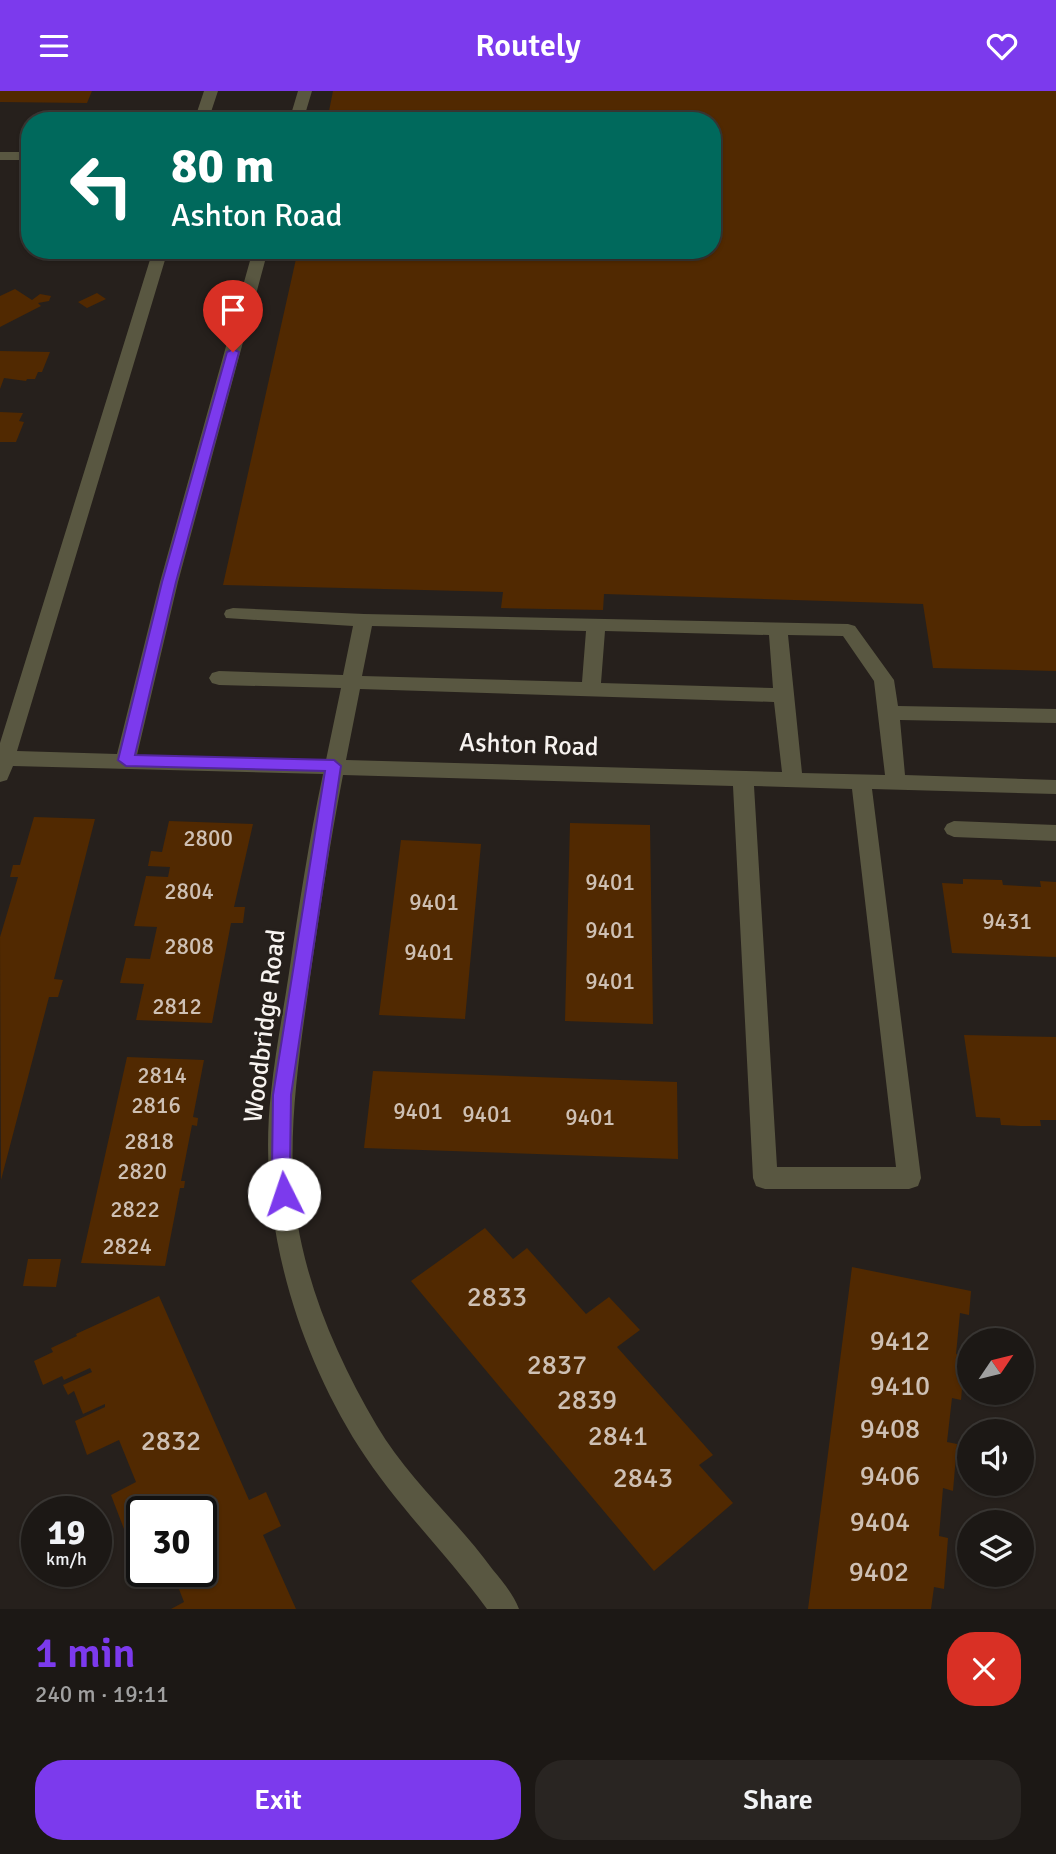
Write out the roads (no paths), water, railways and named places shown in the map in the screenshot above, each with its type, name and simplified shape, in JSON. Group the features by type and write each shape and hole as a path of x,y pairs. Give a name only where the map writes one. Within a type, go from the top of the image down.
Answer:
{"street":[{"path":"204,112 211,91"},
{"path":"298,112 304,91"},
{"path":"0,156 21,156"},
{"path":"1,763 158,259"},
{"path":"126,760 169,582 259,259"},
{"path":"233,614 365,620 848,630 884,680 896,782"},
{"name":"Woodbridge Road","path":"365,620 316,865 282,1095 281,1169 289,1245 309,1311 334,1374 369,1438 418,1503 471,1563 505,1609"},
{"path":"591,690 596,625"},
{"path":"778,629 793,779"},
{"path":"219,678 783,695"},
{"path":"889,713 1056,716"},
{"name":"Ashton Road","path":"1,763 126,760 1056,787"},
{"path":"743,778 765,1178 909,1178 861,781"},
{"path":"954,829 1056,832"}]}
